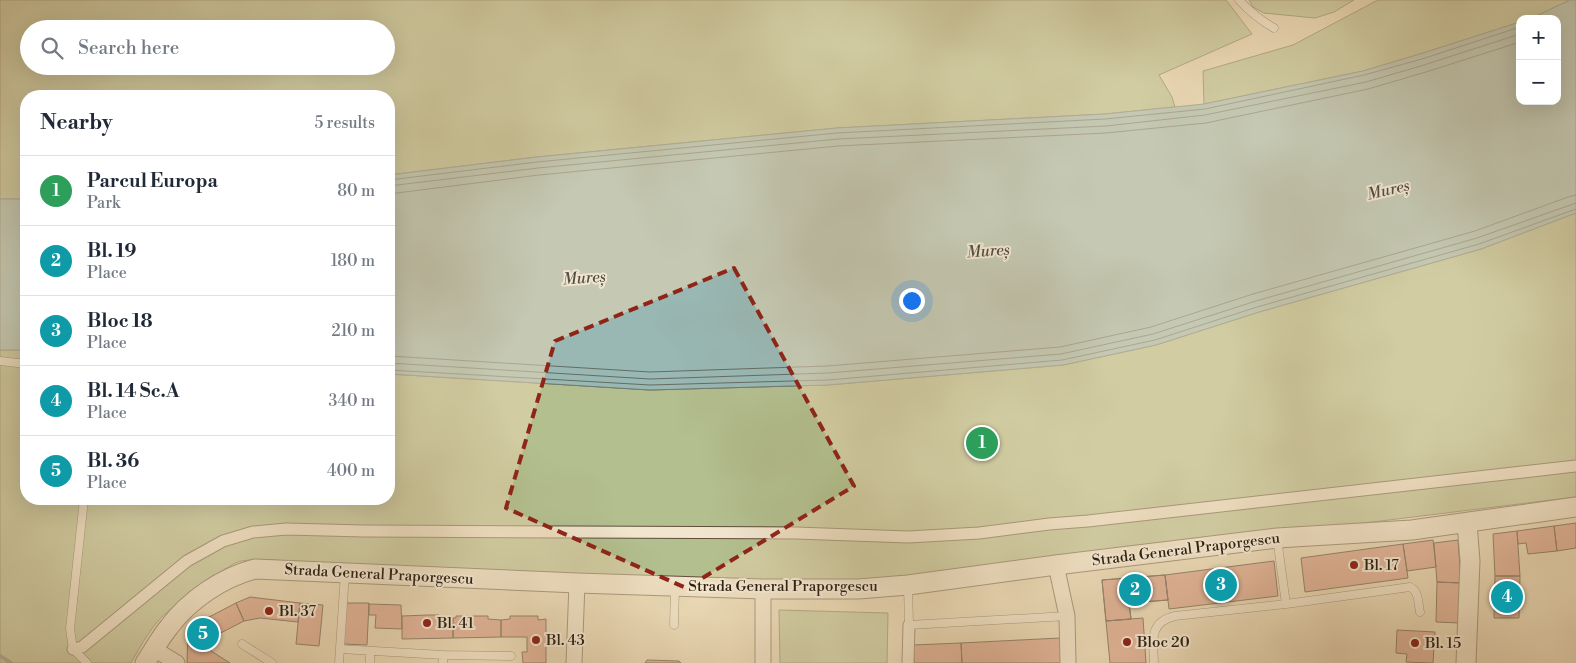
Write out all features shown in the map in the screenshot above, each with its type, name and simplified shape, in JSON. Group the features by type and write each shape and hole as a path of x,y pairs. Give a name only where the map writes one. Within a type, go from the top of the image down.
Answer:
{"street":[{"path":"73,649 82,647 188,561 223,541 253,532 286,529 796,534 908,537 979,533 1049,524 1088,522 1576,466"},
{"name":"Strada General Praporgescu","path":"150,656 168,628 183,611 222,582 238,573 255,569 577,583 763,589 858,589 908,585 1277,538 1412,530 1576,507"},
{"path":"1466,663 1470,560 1467,523"},
{"path":"1056,565 1067,616 1068,663"},
{"path":"574,663 577,583"},
{"path":"763,589 763,663"},
{"path":"908,663 909,624"},
{"path":"150,656 177,663"}],"lane":[{"path":"1239,0 1248,10 1274,28"},
{"path":"0,361 20,363"},
{"path":"83,505 70,629 73,649 87,663"},
{"path":"1277,538 1286,604"},
{"path":"339,663 345,573"},
{"path":"674,625 675,585"},
{"path":"908,585 909,624 1067,616"},
{"path":"1154,663 1154,633 1158,624 1165,618 1410,587 1416,593 1420,612"},
{"path":"242,644 272,663"},
{"path":"340,649 443,659 511,656"},
{"path":"370,652 370,663"},
{"path":"406,654 406,663"}],"highlighted area":[{"path":"734,268 854,486 686,588 506,508 555,341"}],"green space":[{"path":"0,0 1226,0 1252,34 1159,75 1172,97 1175,107 1105,114 837,128 537,157 395,174 395,90 20,90 20,199 0,199"},
{"path":"1249,0 1354,0 1334,12 1315,18 1264,13 1253,7"},
{"path":"1378,0 1570,0 1538,15 1516,15 1516,23 1363,71 1204,104 1203,71 1293,45"},
{"path":"1576,213 1576,497 892,581 845,585 325,565 250,560 241,561 224,570 173,607 154,626 131,663 0,663 0,350 20,350 20,505 395,505 395,374 650,390 828,385 1063,365 1156,345 1259,312 1481,249"},
{"path":"779,610 888,613 887,663 780,663"}],"water":[{"name":"Mureș","path":"1570,0 1576,0 1576,213 1481,249 1259,312 1156,345 1063,365 828,385 650,390 395,374 395,174 537,157 837,128 1105,114 1204,104 1363,71 1516,23 1516,105 1561,105 1561,15 1538,15"},
{"path":"0,199 20,199 20,350 0,350"}],"building":[{"path":"1576,523 1576,548 1557,551 1554,526"},
{"path":"1554,526 1557,551 1528,554 1526,543 1518,544 1517,531"},
{"path":"1517,531 1520,576 1495,576 1493,534"},
{"path":"1433,540 1436,567 1407,571 1403,544"},
{"path":"1458,540 1461,583 1437,582 1434,543"},
{"name":"Bl. 17","path":"1403,544 1408,578 1305,592 1301,558"},
{"path":"1274,561 1278,596 1169,609 1165,575"},
{"path":"1165,575 1168,600 1129,603 1131,619 1106,621 1102,580"},
{"path":"1165,575 1168,600 1129,603 1131,619 1106,621 1102,580"},
{"path":"1495,576 1520,576 1519,618 1494,618"},
{"path":"1437,582 1461,583 1460,623 1436,622"},
{"name":"Bl. 37","path":"250,597 300,603 298,622 260,618 244,621 236,603"},
{"path":"236,603 244,621 205,641 211,651 230,663 187,663 188,628"},
{"path":"300,603 323,605 319,646 296,644"},
{"path":"345,603 369,603 367,645 343,644"},
{"path":"369,604 401,605 402,629 375,628 376,615 369,615"},
{"name":"Bl. 41","path":"439,615 439,618 453,618 453,638 402,639 402,616"},
{"path":"456,616 488,616 488,619 501,620 501,637 453,638 453,618 456,618"},
{"name":"Bl. 43","path":"510,616 538,616 538,620 546,619 546,663 523,663 522,652 527,652 527,637 501,637 501,620 510,619"},
{"name":"Bloc 20","path":"1143,618 1146,663 1110,663 1106,621"},
{"name":"Bl. 15","path":"1397,630 1435,632 1433,663 1406,662 1407,654 1396,653"},
{"path":"1060,638 1061,663 962,663 961,643"},
{"path":"961,643 962,663 914,663 913,645"},
{"path":"647,660 679,661 681,663 645,663"}],"waterway":[{"path":"0,656 11,663"}],"place":[{"name":"Parcul Europa","path":"982,443"},
{"name":"Bl. 17","path":"1354,565"},
{"name":"Bloc 18","path":"1221,585"},
{"name":"Bl. 19","path":"1135,590"},
{"name":"Bl. 14 Sc.A","path":"1507,597"},
{"name":"Bl. 37","path":"269,611"},
{"name":"Bl. 41","path":"427,623"},
{"name":"Bl. 36","path":"203,634"},
{"name":"Bl. 43","path":"536,640"},
{"name":"Bloc 20","path":"1127,642"},
{"name":"Bl. 15","path":"1415,643"}]}
